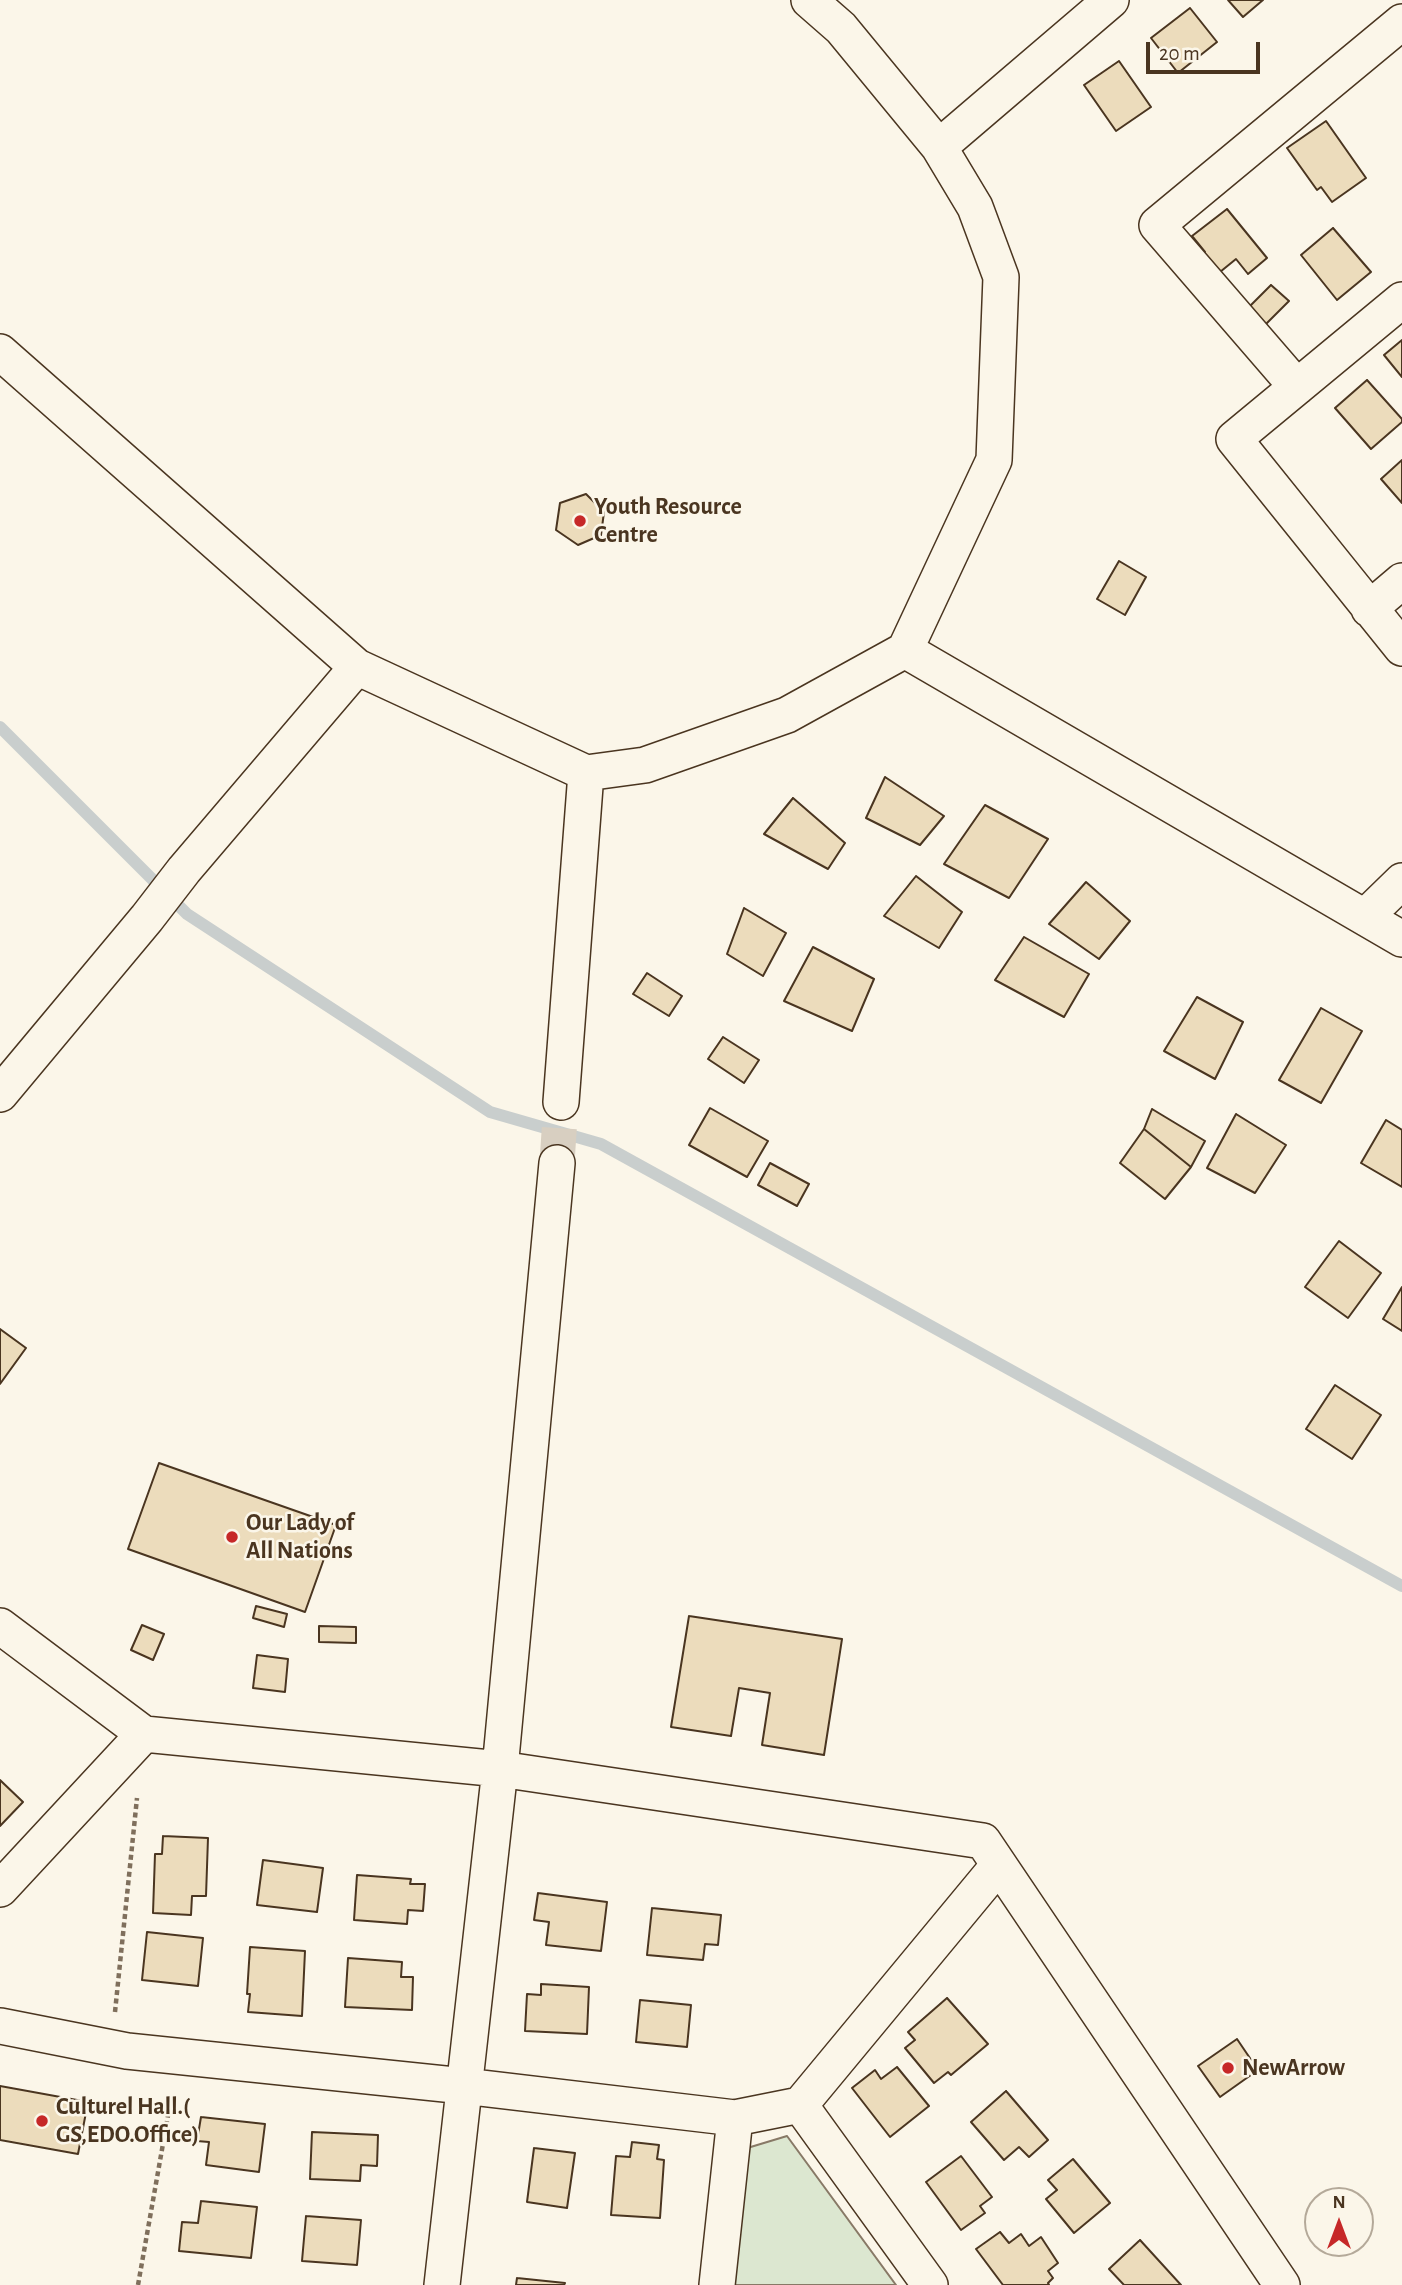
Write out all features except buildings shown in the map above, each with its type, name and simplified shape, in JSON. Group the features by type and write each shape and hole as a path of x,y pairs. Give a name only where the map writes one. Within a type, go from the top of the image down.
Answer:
{"street":[{"path":"0,352 357,667 586,773 645,765 787,715 905,650 994,460 1001,278 975,207 939,147 841,28 809,0"},
{"path":"939,147 1111,0"},
{"path":"1297,387 1157,225 1402,22"},
{"path":"1402,300 1234,439 1402,648"},
{"path":"1369,609 1402,581"},
{"path":"905,650 1402,939"},
{"path":"0,1094 184,870 357,667"},
{"path":"561,1102 586,773"},
{"path":"1365,917 1402,881"},
{"path":"442,2285 500,1769 557,1163"},
{"path":"0,1626 144,1734 500,1769 983,1841 1282,2285"},
{"path":"0,1889 144,1734"},
{"path":"0,2026 111,2048 464,2085 736,2118 800,2105 998,1866"},
{"path":"800,2105 930,2285"},
{"path":"717,2285 736,2118"}],"path":[{"path":"111,2048 144,1734"},
{"path":"138,2285 178,2056"}],"green space":[{"path":"787,2136 896,2285 728,2285 744,2149"}],"waterway":[{"path":"0,727 187,914 490,1112 601,1144 1402,1586"}],"tunnel":[{"path":"557,1163 561,1102"}],"place":[{"name":"Youth Resource Centre","path":"580,521"},
{"name":"Our Lady of All Nations","path":"232,1537"},
{"name":"NewArrow","path":"1228,2068"},
{"name":"Culturel Hall.( GS,EDO.Office)","path":"42,2121"}]}
